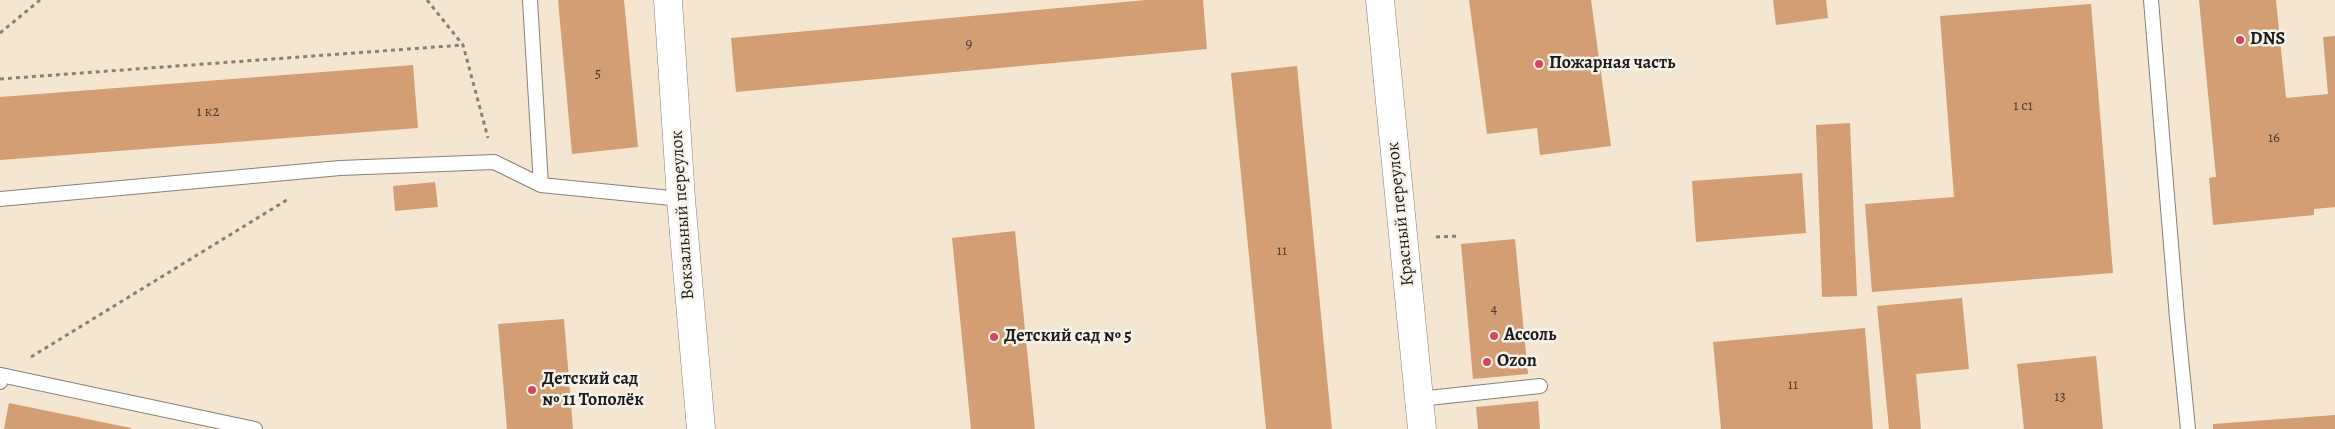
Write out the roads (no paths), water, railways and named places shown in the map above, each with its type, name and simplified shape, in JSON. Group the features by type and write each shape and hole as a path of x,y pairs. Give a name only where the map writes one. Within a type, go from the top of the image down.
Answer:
{"street":[{"name":"Вокзальный переулок","path":"668,0 681,199 701,429"},
{"name":"Красный переулок","path":"1380,0 1422,429"}],"lane":[{"path":"530,0 542,185"},
{"path":"2151,0 2188,429"},
{"path":"0,199 340,168 494,162 542,185 681,199"},
{"path":"1,379 255,429"},
{"path":"1419,398 1540,386"}],"place":[{"name":"DNS","path":"2240,40"},
{"name":"Пожарная часть","path":"1539,64"},
{"name":"Ассоль","path":"1494,336"},
{"name":"Детский сад № 5","path":"994,337"},
{"name":"Ozon","path":"1487,362"},
{"name":"Детский сад № 11 Тополёк","path":"532,390"}]}
